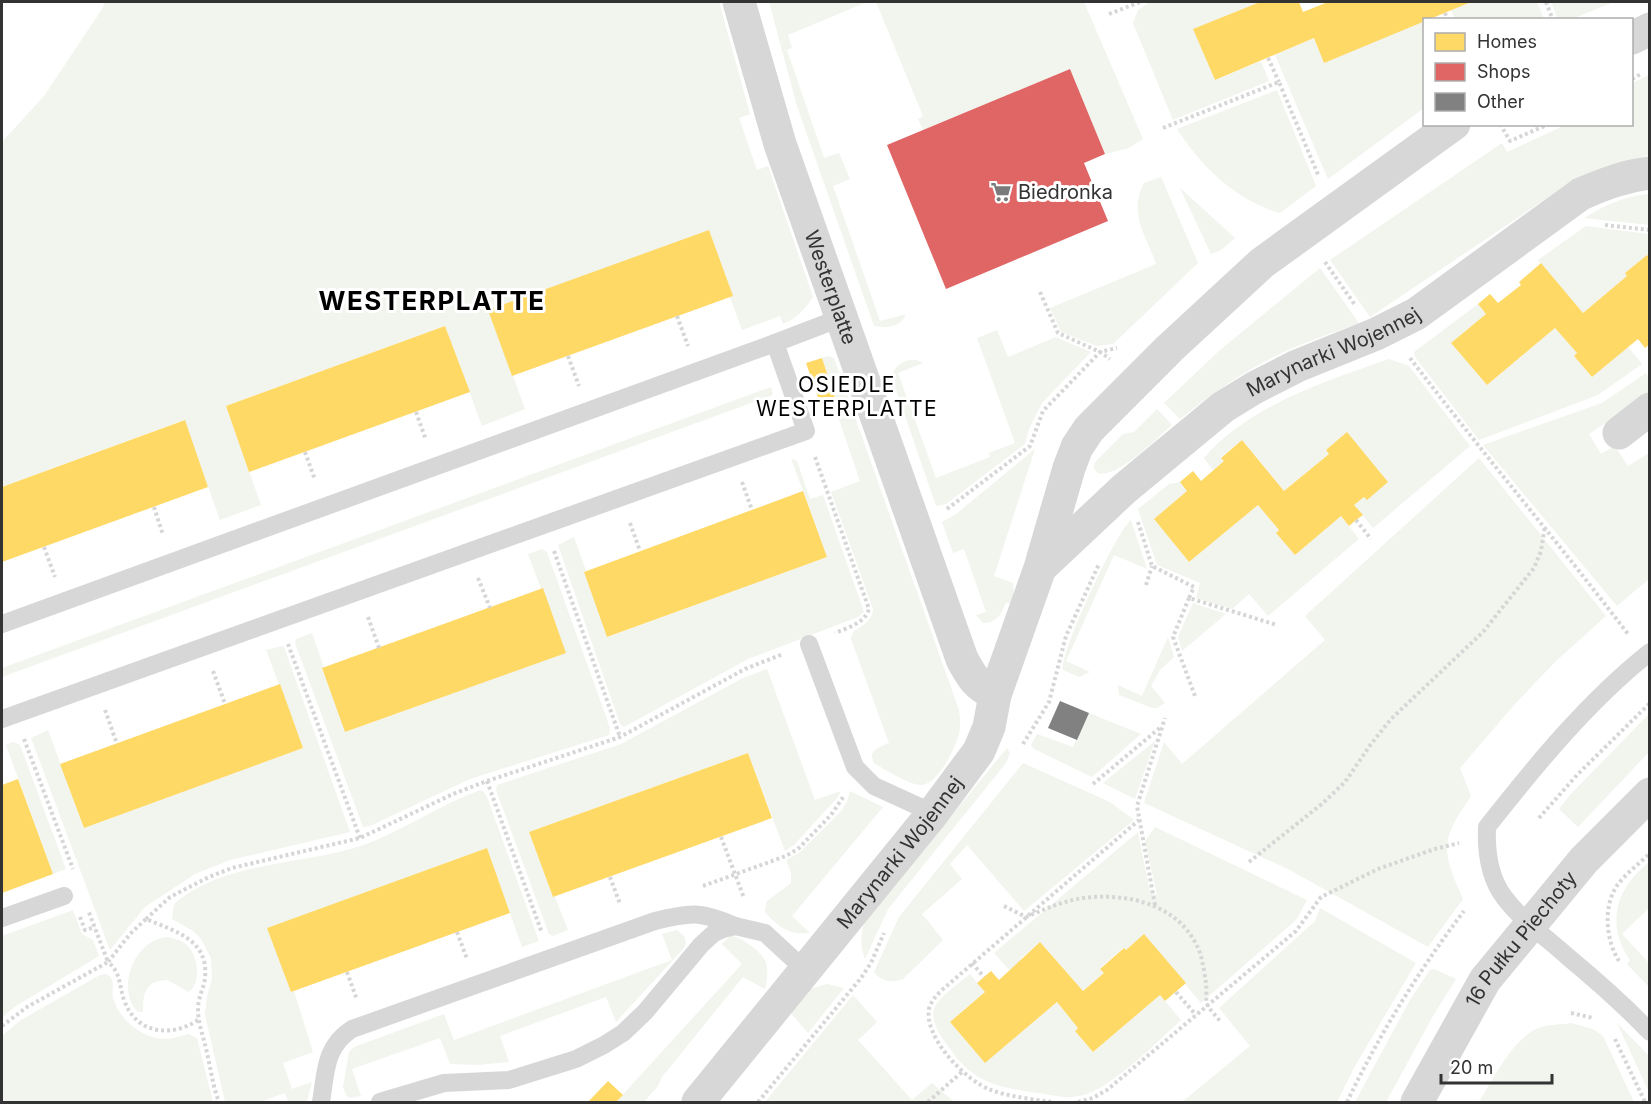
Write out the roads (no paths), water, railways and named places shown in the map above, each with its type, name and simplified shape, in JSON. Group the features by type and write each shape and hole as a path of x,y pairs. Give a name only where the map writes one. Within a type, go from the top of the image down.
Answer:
{"street":[{"name":"Westerplatte","path":"739,2 780,144 962,659 979,686 995,694"},
{"path":"1633,38 1650,29"},
{"name":"Marynarki Wojennej","path":"698,1102 933,813 979,751 989,727 995,694 1041,568 1069,468 1077,447 1089,429 1170,348 1262,263 1451,126"},
{"name":"Marynarki Wojennej","path":"1041,568 1124,489 1231,402 1297,366 1376,334 1416,314 1581,194 1631,175 1650,173"},
{"path":"1619,433 1650,409"},
{"name":"16 Pułku Piechoty","path":"1417,1102 1485,980 1584,860 1650,794"}],"lane":[{"path":"2,624 843,317"},
{"path":"2,719 806,431 775,343"},
{"path":"809,644 855,768 874,786 933,813"},
{"path":"1647,654 1586,711 1534,768 1487,827 1487,851 1492,874 1504,897 1530,924 1593,977 1650,1032"},
{"path":"2,918 64,896"},
{"path":"321,1102 328,1058 334,1044 352,1029 655,921 696,913 765,933 805,970"},
{"path":"380,1102 444,1083 509,1080 576,1059 623,1034 651,1006 701,945 714,933 735,926"}],"place":[{"name":"Biedronka","path":"1001,192"}],"district":[{"name":"WESTERPLATTE","path":"432,301"},
{"name":"OSIEDLE WESTERPLATTE","path":"847,397"}]}
